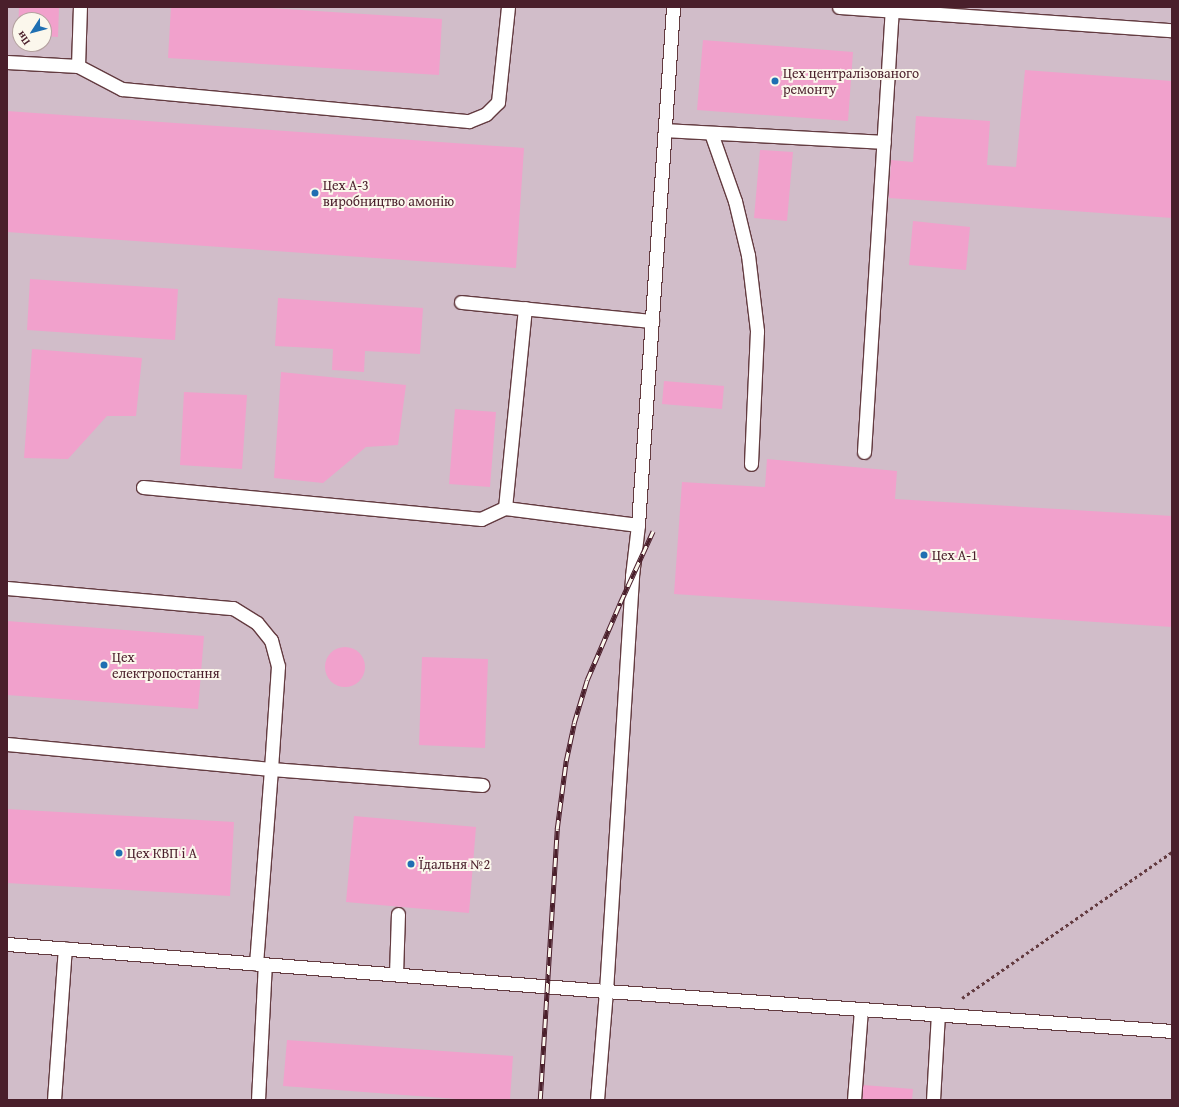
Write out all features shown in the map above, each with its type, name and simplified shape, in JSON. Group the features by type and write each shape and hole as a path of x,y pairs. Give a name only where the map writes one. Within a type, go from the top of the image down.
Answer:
{"lane":[{"path":"78,66 80,7"},
{"path":"7,62 78,66 122,89 469,121 486,114 498,102 508,7"},
{"path":"598,1100 632,576 638,524 674,7"},
{"path":"839,7 1172,30"},
{"path":"864,452 892,11"},
{"path":"665,130 884,142"},
{"path":"711,133 735,202 746,248 756,323 751,464"},
{"path":"461,302 652,320"},
{"path":"505,508 525,308"},
{"path":"143,486 481,519 505,508 638,524"},
{"path":"7,588 233,608 257,623 271,640 278,666 260,963 258,1100"},
{"path":"7,744 271,769 482,785"},
{"path":"396,974 398,914"},
{"path":"7,944 606,991 1172,1031"},
{"path":"54,1100 65,948"},
{"path":"854,1100 861,1009"},
{"path":"933,1100 938,1014"}],"path":[{"path":"938,1014 1172,852"}],"shaded area":[{"path":"7,7 1172,7 1172,1100 7,1100"}],"building":[{"path":"19,7 59,7 58,37 52,37 52,12 19,12"},
{"path":"171,7 254,7 442,19 439,75 168,58"},
{"name":"Цех централізованого ремонту","path":"703,40 853,52 848,121 697,110"},
{"path":"1025,70 1172,81 1172,218 889,198 891,160 913,162 916,116 990,121 987,165 1016,167"},
{"name":"Цех А-3 виробництво амонію","path":"7,111 524,148 516,268 7,232"},
{"path":"760,150 793,152 787,221 754,218"},
{"path":"913,221 970,227 966,270 909,265"},
{"path":"30,279 178,289 175,340 27,330"},
{"path":"278,298 423,308 420,354 365,351 364,372 332,370 333,349 275,346"},
{"path":"32,349 142,358 136,416 107,416 68,459 24,458"},
{"path":"281,372 406,385 398,445 366,447 323,483 274,478"},
{"path":"664,381 724,386 722,409 662,404"},
{"path":"184,392 247,395 242,469 180,465"},
{"path":"455,409 496,412 490,487 449,484"},
{"name":"Цех А-1","path":"767,459 897,471 895,499 1172,516 1172,627 674,594 682,482 765,487"},
{"name":"Цех електропостання","path":"7,621 204,636 198,709 7,695"},
{"path":"345,647 353,649 359,653 363,659 365,667 363,675 359,681 353,685 345,687 337,685 331,681 327,675 325,667 327,659 331,653 337,649"},
{"path":"422,657 488,659 485,748 419,745"},
{"name":"Цех КВП і А","path":"7,809 234,822 230,896 7,883"},
{"name":"Їдальня №2","path":"354,816 476,827 469,913 346,902"},
{"path":"287,1040 513,1056 510,1100 471,1100 283,1086"},
{"path":"863,1085 913,1089 912,1100 862,1100"}],"railway":[{"path":"540,1100 557,829 566,761 574,723 587,680 653,531"}],"place":[{"name":"Цех централізованого ремонту","path":"775,81"},
{"name":"Цех А-3 виробництво амонію","path":"315,193"},
{"name":"Цех А-1","path":"924,555"},
{"name":"Цех електропостання","path":"104,665"},
{"name":"Цех КВП і А","path":"119,853"},
{"name":"Їдальня №2","path":"411,864"}]}
